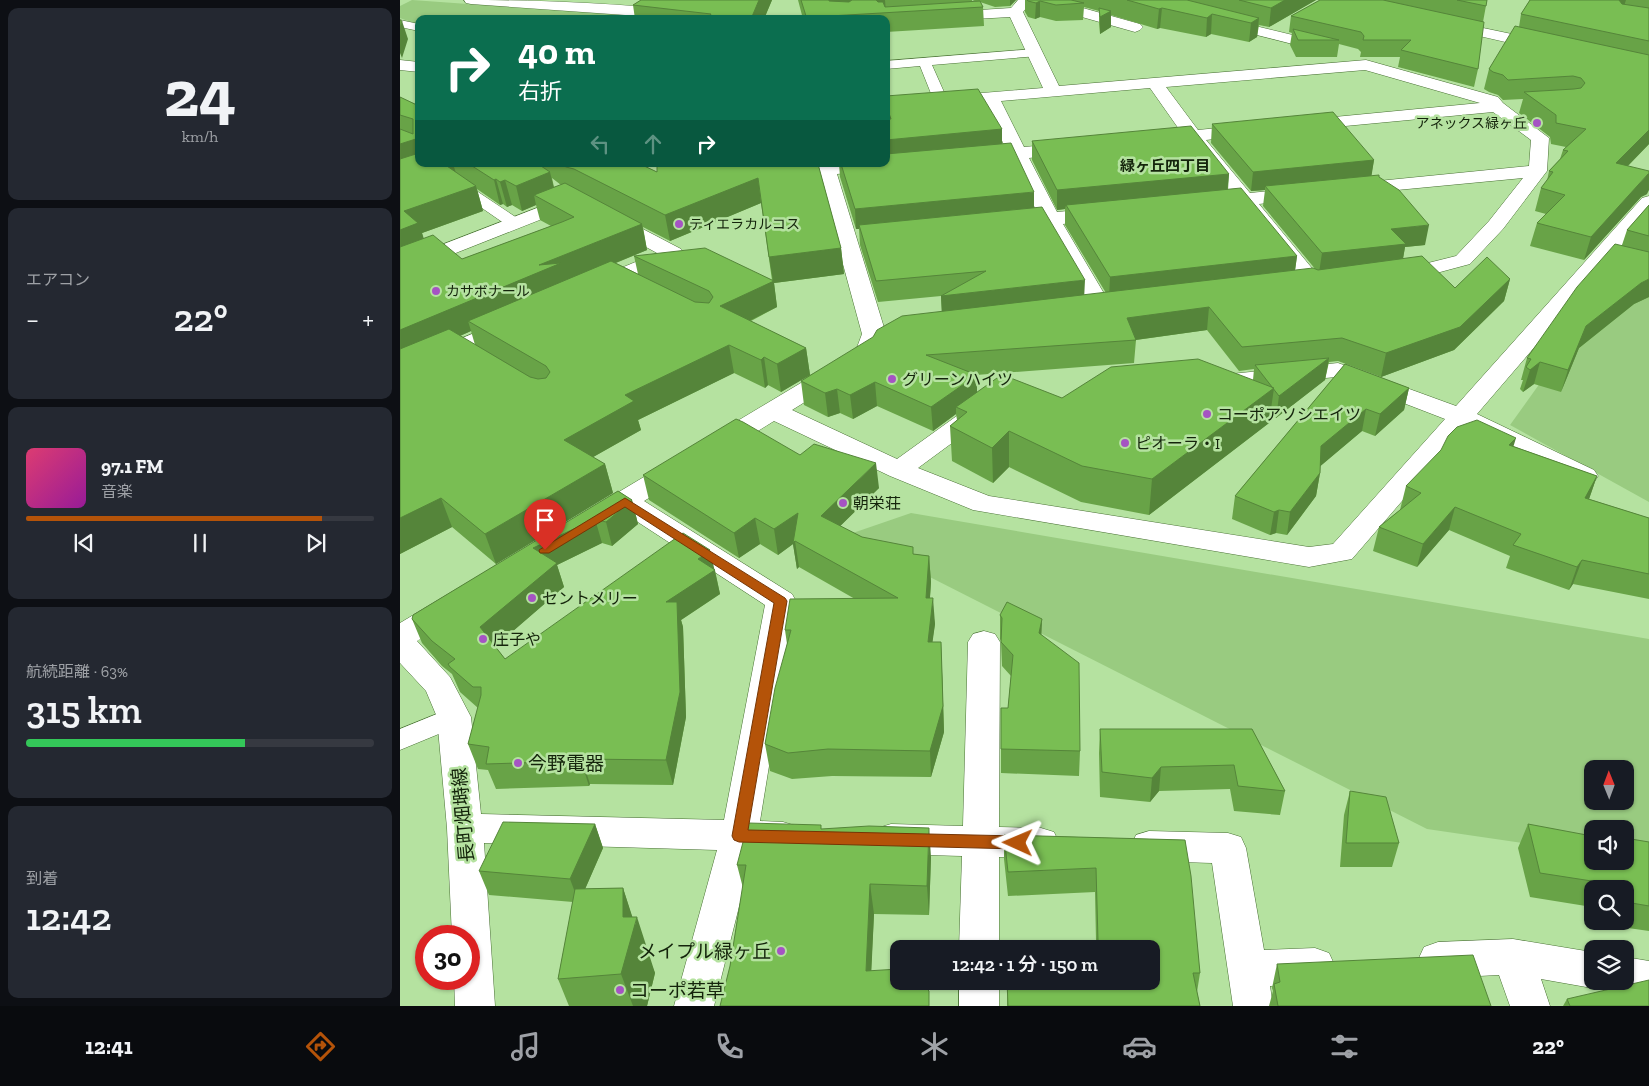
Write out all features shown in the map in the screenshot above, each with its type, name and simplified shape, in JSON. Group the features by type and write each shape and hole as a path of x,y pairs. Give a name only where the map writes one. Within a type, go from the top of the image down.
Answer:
{"street":[{"path":"471,0 687,15"},
{"path":"890,20 1015,12 1023,3 1052,1 1135,27"},
{"path":"1015,12 1052,92"},
{"path":"1207,18 1352,54"},
{"path":"1432,21 1563,50"},
{"path":"1271,34 1288,24"},
{"path":"1484,46 1499,35"},
{"path":"400,65 415,66"},
{"path":"890,106 1366,65 1492,101 1497,107 1540,138 1538,171 1496,225 1464,260 1430,269 1381,275"},
{"path":"1154,83 1193,135 1314,284"},
{"path":"990,96 1050,219 1110,306 1081,310"},
{"path":"1281,127 1524,105"},
{"path":"1144,140 1261,129"},
{"path":"960,158 1018,154 1086,146"},
{"path":"400,637 866,354 884,333 856,237 826,167 763,176"},
{"path":"1197,204 1538,171"},
{"path":"400,269 514,223 579,202 674,252 625,282 582,293"},
{"path":"772,410 899,470 983,504 1309,557 1342,552 1460,416 1613,257 1649,202"},
{"path":"992,224 1118,212"},
{"path":"1294,286 1333,281"},
{"path":"400,374 466,352 529,317"},
{"path":"1189,384 1338,370 1460,416 1585,476"},
{"path":"899,470 990,404 1000,403"},
{"path":"625,502 781,601 739,836 694,1006"},
{"path":"979,940 979,842 984,642"},
{"name":"長町畑塒線","path":"400,643 439,685 454,717 465,828 475,1006"},
{"path":"465,828 816,838"},
{"path":"854,838 1069,844"},
{"path":"1118,846 1228,848 1250,988 1346,965"},
{"path":"1513,957 1530,1006"},
{"path":"1405,962 1513,957 1584,969"},
{"path":"1634,976 1649,979"},
{"path":"979,990 979,1006"}],"lane":[{"path":"400,23 415,27"},
{"path":"890,65 1034,53"},
{"path":"925,62 941,101"},
{"path":"458,185 514,223"},
{"path":"400,740 454,717"}],"green space":[{"path":"412,0 623,15 415,15 415,24 400,18 400,6"},
{"path":"1649,295 1649,502 1510,425 1578,330"},
{"path":"911,513 1649,639 1649,862 1634,860 1634,820 1584,820 1584,852 1427,829 847,535"}],"building":[{"path":"641,0 759,0 753,15 710,15 633,5"},
{"path":"801,0 849,2 852,0 876,0 883,2 885,7 980,1 983,7 847,15 806,15"},
{"path":"1027,0 1071,0 1084,3 1056,5"},
{"path":"1127,0 1187,0 1259,18 1251,23 1212,14 1207,18 1162,8 1159,9"},
{"path":"1239,0 1285,0 1271,8"},
{"path":"1320,0 1383,0 1484,22 1478,69 1401,50 1411,40 1363,40 1364,36 1361,32 1291,16"},
{"path":"1457,0 1487,0 1486,6"},
{"path":"1530,0 1619,0 1622,4 1649,8 1649,41 1521,14"},
{"path":"1099,8 1111,11 1100,17"},
{"path":"1515,26 1649,55 1649,130 1616,163 1649,171 1649,174 1591,237 1537,223 1565,195 1541,188 1553,172 1549,171 1568,151 1563,150 1586,129 1556,123 1556,115 1524,92 1581,88 1585,83 1581,78 1573,76 1508,80 1503,75 1489,69"},
{"path":"1293,29 1339,40 1298,40"},
{"path":"978,89 1002,129 890,140 890,96"},
{"path":"400,97 415,104 415,139 400,144 400,129 413,134 413,119 400,115"},
{"path":"1333,112 1374,160 1253,172 1212,124"},
{"path":"1191,126 1229,174 1057,190 1032,141"},
{"path":"1011,143 1034,192 855,209 842,167 890,167 890,154"},
{"path":"415,154 415,167 448,167 476,186 404,211 418,223 400,230 400,159"},
{"path":"474,167 542,167 550,172 516,186 505,180 500,182 496,179 494,180"},
{"path":"566,167 646,167 657,172 657,167 819,167 841,248 769,257 758,178 665,215 574,169"},
{"path":"1379,175 1379,177 1399,190 1429,225 1391,229 1406,244 1322,253 1265,186"},
{"path":"565,183 642,224 539,265 561,263 400,330 400,247 433,235 462,259 562,222 574,217 534,195"},
{"path":"1241,188 1297,256 1110,277 1066,205"},
{"path":"1649,205 1649,236 1627,230"},
{"path":"1042,207 1085,280 941,296 986,271 876,281 859,225"},
{"path":"1615,244 1649,252 1649,279 1641,283 1586,326 1568,370 1540,362 1530,370 1526,367 1531,359 1527,358 1577,287"},
{"path":"705,248 774,281 720,306 806,348 777,364 764,357 761,360 729,345 625,395 634,401 564,440 605,464 485,534 441,498 400,518 400,349 449,329 530,377 546,378 550,372 546,366 468,321 611,261 695,302 709,303 713,297 709,291 634,256"},
{"path":"1422,256 1455,288 1487,257 1510,279 1460,327 1386,353 1342,338 1242,347 1209,307 1127,318 1136,340 926,355 977,375 931,407 875,382 850,395 837,389 825,393 801,381 873,337 877,330 902,316 1313,268 1318,270"},
{"path":"1329,358 1279,396 1255,365"},
{"path":"1198,359 1274,388 1152,479 1082,466 1009,431 992,448 950,426 967,412 956,407 997,378 1008,377 1062,398 1111,367"},
{"path":"1345,364 1409,388 1380,414 1366,409 1321,446 1320,473 1290,512 1279,510 1274,512 1235,496"},
{"path":"736,419 800,455 814,444 876,463 821,516 862,537 913,547 913,554 929,556 926,598 933,598 928,642 941,642 943,706 930,751 828,749 788,753 765,744 775,688 791,630 785,630 790,599 898,598 795,541 793,543 798,513 774,529 755,518 734,533 643,475"},
{"path":"1477,420 1516,438 1509,445 1597,476 1585,498 1649,518 1649,574 1582,560 1577,567 1513,545 1521,534 1455,507 1423,544 1379,527 1421,493 1406,486 1441,450 1448,436 1457,427"},
{"path":"618,491 632,500 606,522 595,519 533,548 557,563 480,627 505,659 683,533 710,550 698,559 715,570 666,602 677,602 680,692 666,760 582,759 581,761 486,764 489,747 468,744 481,695 481,687 473,687 450,667 448,664 455,659 432,641 412,619 413,615"},
{"path":"1007,602 1042,619 1039,633 1079,663 1080,751 1001,749 1001,708 1008,708 1013,655 1001,642 1002,618 1000,615"},
{"path":"1100,729 1252,729 1285,791 1238,786 1234,765 1161,767 1152,778 1102,772"},
{"path":"1350,791 1386,797 1399,843 1346,843"},
{"path":"503,822 595,824 570,879 479,871"},
{"path":"748,823 821,825 821,829 869,826 929,828 927,886 870,884 866,971 890,970 890,990 928,990 929,1006 720,1006 730,966 746,865 737,865"},
{"path":"1528,824 1584,834 1584,870 1634,870 1634,840 1649,842 1649,906 1634,903 1634,880 1585,880 1540,873"},
{"path":"1004,835 1185,840 1191,876 1200,973 1193,973 1200,1006 1008,1006 1007,990 1160,990 1160,940 1098,940 1096,868 1008,872"},
{"path":"623,888 623,917 637,917 621,974 558,979 575,889"},
{"path":"1473,955 1491,1006 1278,1006 1274,984 1280,982 1277,964"},
{"path":"1649,980 1649,1006 1570,1006 1567,999 1606,990 1634,990 1634,983"}],"place":[{"name":"アネックス緑ヶ丘","path":"1537,123"},
{"name":"ティエラカルコス","path":"679,224"},
{"name":"カサボナール","path":"436,291"},
{"name":"グリーンハイツ","path":"892,379"},
{"name":"コーポアソシエイツ","path":"1207,414"},
{"name":"ピオーラ・I","path":"1125,443"},
{"name":"朝栄荘","path":"843,503"},
{"name":"セントメリー","path":"532,598"},
{"name":"庄子や","path":"483,639"},
{"name":"今野電器","path":"518,763"},
{"name":"メイプル緑ヶ丘","path":"781,951"},
{"name":"コーポ若草","path":"620,990"}],"district":[{"name":"緑ヶ丘四丁目","path":"1165,166"}],"route":[{"path":"545,550 625,502 781,601 739,836 1018,843"}]}
